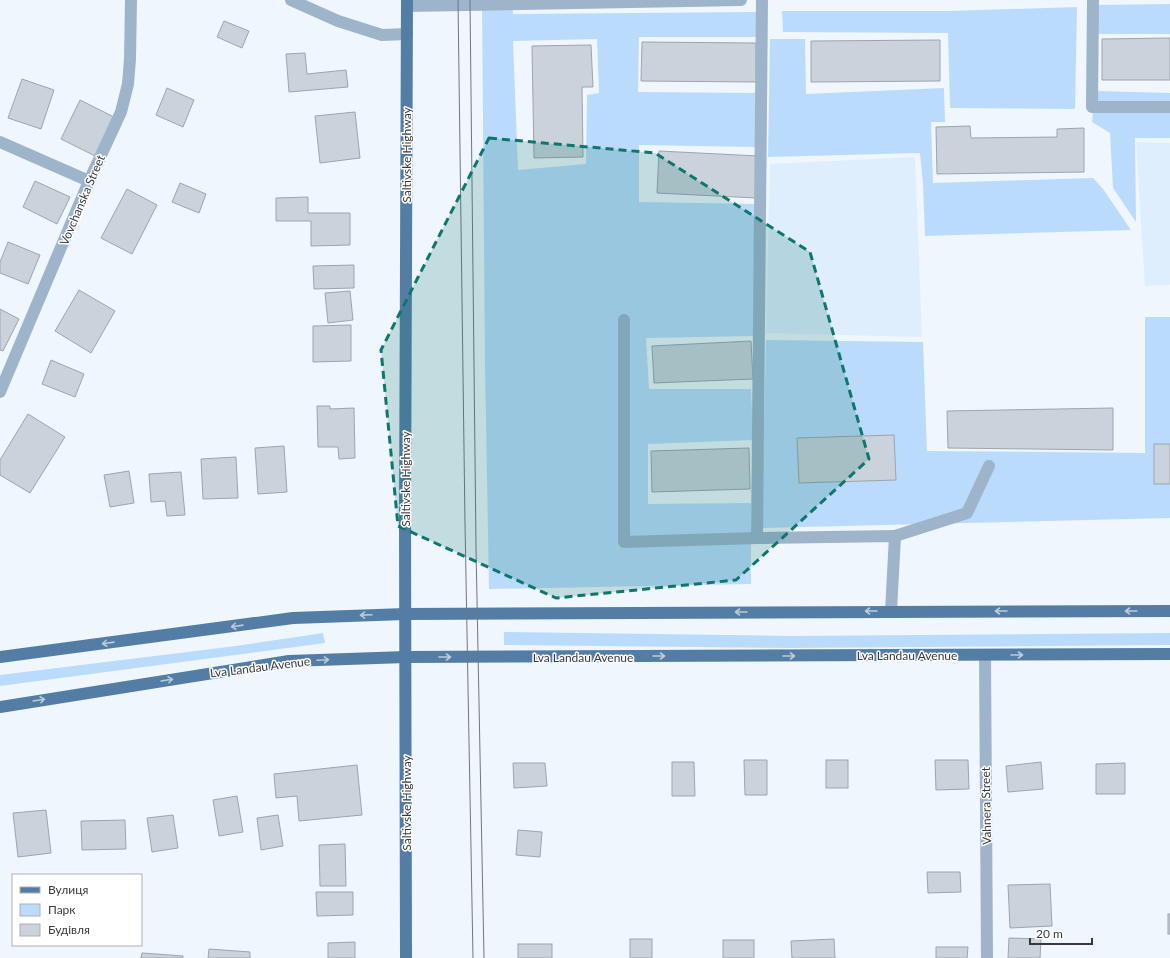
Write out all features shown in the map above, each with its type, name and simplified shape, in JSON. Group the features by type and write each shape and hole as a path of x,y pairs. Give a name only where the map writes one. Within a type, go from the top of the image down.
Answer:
{"main road":[{"name":"Saltivske Highway","path":"406,958 406,614 404,522 407,3"},
{"path":"0,657 292,618 406,614 1170,611"},
{"name":"Lva Landau Avenue","path":"0,707 289,661 406,657 1170,654"}],"street":[{"name":"Vovchanska Street","path":"0,392 89,181 121,112 128,84 131,0"},
{"path":"291,0 338,21 382,35 407,34"},
{"path":"407,3 742,0"},
{"path":"757,538 762,0"},
{"path":"1093,0 1092,108 1170,107"},
{"path":"0,142 89,181"},
{"path":"624,320 624,542 895,536 967,513 989,466"},
{"path":"891,611 895,536"},
{"name":"Vahnera Street","path":"985,655 987,958"}],"highlighted area":[{"path":"489,138 655,153 810,252 869,459 736,580 556,598 398,526 381,350"}],"shaded area":[{"path":"1136,142 1170,143 1170,285 1145,286"},
{"path":"915,157 922,337 766,333 770,164"}],"green space":[{"path":"482,0 512,0 513,14 756,12 756,37 639,37 638,92 755,93 756,147 639,145 639,202 755,204 754,336 646,338 649,389 751,389 753,440 648,444 648,504 751,503 751,584 489,589 485,363","holes":["597,39 599,93 587,95 586,164 518,170 513,41"]},
{"path":"1170,4 1170,34 1098,34 1098,5"},
{"path":"1077,7 1075,109 950,108 948,33 783,32 782,11 948,11"},
{"path":"770,39 805,39 806,94 944,88 945,122 931,122 933,183 1093,178 1103,189 1131,230 925,236 920,153 768,157"},
{"path":"1095,91 1170,93 1170,138 1135,138 1136,222 1113,188 1110,133 1092,122"},
{"path":"1145,317 1170,317 1170,518 762,528 766,340 923,342 927,451 1145,453"},
{"path":"504,632 791,636 1170,633 1170,645 791,648 504,645"},
{"path":"323,633 325,643 0,686 0,675 236,646"}],"building":[{"path":"224,21 249,31 242,48 217,37"},
{"path":"1170,38 1170,80 1102,80 1102,39"},
{"path":"940,40 940,81 811,82 811,41"},
{"path":"642,42 756,43 756,82 641,81"},
{"path":"591,45 593,87 582,87 583,157 534,158 532,46"},
{"path":"305,53 307,74 346,70 348,87 289,92 286,54"},
{"path":"22,79 54,90 41,129 8,118"},
{"path":"167,88 194,100 183,127 156,115"},
{"path":"80,100 114,117 95,156 61,139"},
{"path":"355,112 360,158 320,163 315,116"},
{"path":"970,126 971,138 1057,137 1057,129 1084,128 1084,172 937,174 936,127"},
{"path":"659,151 758,156 756,198 657,193"},
{"path":"35,181 70,197 57,224 23,207"},
{"path":"180,183 206,194 199,213 172,202"},
{"path":"127,189 157,205 132,254 101,238"},
{"path":"308,197 308,213 350,213 350,245 311,246 311,221 276,221 276,198"},
{"path":"8,242 40,255 28,284 0,273 0,262"},
{"path":"354,265 354,288 314,289 313,266"},
{"path":"79,290 115,311 91,353 55,331"},
{"path":"350,291 353,320 328,323 325,293"},
{"path":"0,309 19,319 3,351 0,350"},
{"path":"351,325 351,361 313,362 313,326"},
{"path":"751,341 753,379 654,383 652,346"},
{"path":"51,360 84,374 75,397 42,384"},
{"path":"317,406 330,406 330,409 354,408 355,458 339,459 338,447 318,447"},
{"path":"1113,408 1113,450 948,448 947,411"},
{"path":"28,414 65,437 30,493 0,475 0,460"},
{"path":"894,435 896,480 799,483 797,438"},
{"path":"1154,444 1170,444 1170,484 1154,484"},
{"path":"284,446 287,492 258,494 255,448"},
{"path":"749,448 750,489 652,492 651,451"},
{"path":"236,457 238,498 203,499 201,459"},
{"path":"129,471 134,503 110,507 104,475"},
{"path":"181,472 185,515 167,516 165,501 151,502 149,474"},
{"path":"744,760 767,760 767,795 745,795"},
{"path":"826,760 848,760 848,788 826,788"},
{"path":"935,760 968,760 969,789 936,790"},
{"path":"672,762 694,762 695,796 672,796"},
{"path":"1041,762 1043,789 1008,792 1006,766"},
{"path":"513,763 545,763 547,786 514,788"},
{"path":"1125,763 1125,794 1096,794 1096,764"},
{"path":"357,765 362,815 299,821 297,796 276,798 274,774"},
{"path":"237,796 243,832 219,836 213,800"},
{"path":"46,810 51,853 18,857 13,813"},
{"path":"173,815 178,848 152,852 147,818"},
{"path":"278,815 283,846 261,850 257,818"},
{"path":"125,820 126,849 82,850 81,821"},
{"path":"518,830 542,832 540,857 516,855"},
{"path":"345,844 346,886 320,886 319,845"},
{"path":"927,872 960,872 961,892 928,893"},
{"path":"1050,884 1052,926 1010,928 1008,885"},
{"path":"316,892 353,892 353,915 317,916"},
{"path":"1168,914 1170,914 1170,934 1168,934"},
{"path":"1009,938 1041,939 1040,958 1008,958"},
{"path":"630,939 652,939 652,958 630,958"},
{"path":"834,939 835,958 792,958 791,941"},
{"path":"723,940 754,940 754,958 723,958"},
{"path":"355,942 355,958 328,958 328,943"},
{"path":"518,944 552,944 552,958 518,958"},
{"path":"936,947 968,947 967,958 936,958"},
{"path":"209,949 250,952 250,958 208,958"},
{"path":"142,953 183,956 183,958 141,958"}],"tram line":[{"path":"458,0 473,958"},
{"path":"470,0 476,548 484,958"}]}
